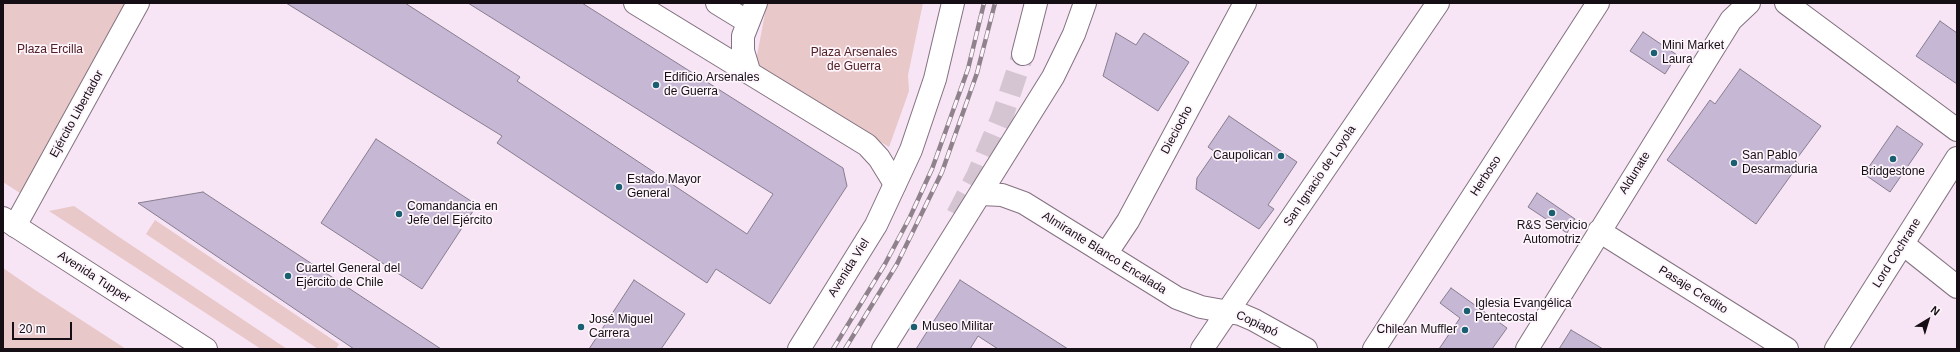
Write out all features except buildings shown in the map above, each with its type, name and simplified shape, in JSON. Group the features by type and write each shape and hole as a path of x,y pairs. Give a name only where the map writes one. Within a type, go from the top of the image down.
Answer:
{"main road":[{"name":"Ejército Libertador","path":"9,222 138,3"},
{"path":"635,3 720,56 749,71 866,145 879,158 895,184"},
{"path":"717,3 752,13 743,36 742,51 749,71"},
{"name":"Avenida Viel","path":"799,349 862,248 895,184 924,115 946,40 953,3"},
{"path":"1023,54 1036,3"},
{"path":"883,349 981,194 1062,60 1074,34 1085,3"},
{"name":"Dieciocho","path":"1106,254 1128,220 1245,3"},
{"name":"San Ignacio de Loyola","path":"1202,349 1438,3"},
{"name":"Herboso","path":"1374,349 1598,3"},
{"name":"Aldunate","path":"1527,349 1731,20 1749,3"},
{"path":"1786,3 1957,130"},
{"name":"Lord Cochrane","path":"1836,349 1957,158"},
{"name":"Almirante Blanco Encalada","path":"981,194 1002,195 1024,204 1189,303 1228,311"},
{"name":"Avenida Tupper","path":"9,222 206,349"},
{"name":"Pasaje Credito","path":"1599,232 1787,349"},
{"path":"1902,244 1957,287"},
{"name":"Copiapó","path":"1228,311 1254,320 1306,349"}],"green space":[{"name":"Plaza Ercilla","path":"3,3 128,3 23,195 3,182"},
{"name":"Plaza Arsenales de Guerra","path":"767,3 923,3 908,75 909,91 889,147 755,66"},
{"path":"74,206 287,349 261,349 49,211"},
{"path":"155,220 339,344 336,349 318,349 146,234"},
{"path":"3,268 35,290 126,349 3,349"}],"tunnel":[{"path":"957,215 977,176 1002,117 1023,54"}],"railway":[{"path":"833,349 885,264 910,217 932,169 968,69 984,3"},
{"path":"845,349 897,264 942,172 977,73 995,3"}],"place":[{"name":"Mini Market Laura","path":"1654,53"},
{"name":"Edificio Arsenales de Guerra","path":"656,85"},
{"name":"Caupolican","path":"1281,156"},
{"name":"Bridgestone","path":"1893,159"},
{"name":"San Pablo Desarmaduria","path":"1734,163"},
{"name":"Estado Mayor General","path":"619,187"},
{"name":"R&S Servicio Automotriz","path":"1552,213"},
{"name":"Comandancia en Jefe del Ejército","path":"399,214"},
{"name":"Cuartel General del Ejército de Chile","path":"288,276"},
{"name":"Iglesia Evangélica Pentecostal","path":"1467,311"},
{"name":"José Miguel Carrera","path":"581,327"},
{"name":"Museo Militar","path":"914,327"},
{"name":"Chilean Muffler","path":"1465,330"}]}
